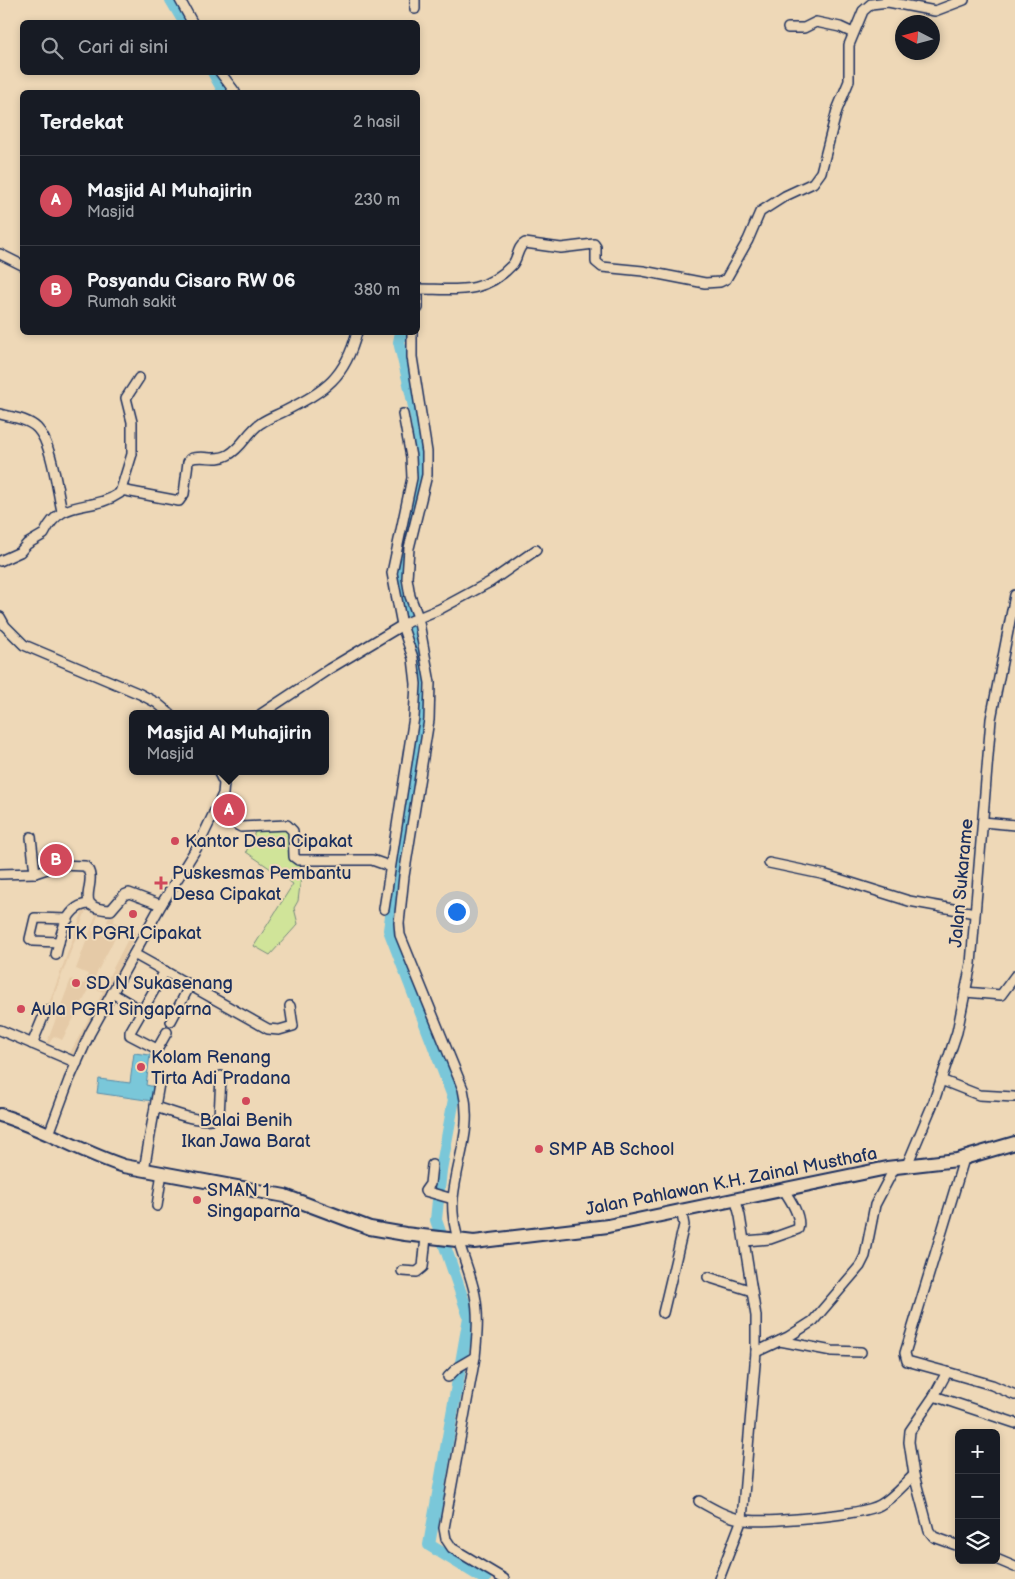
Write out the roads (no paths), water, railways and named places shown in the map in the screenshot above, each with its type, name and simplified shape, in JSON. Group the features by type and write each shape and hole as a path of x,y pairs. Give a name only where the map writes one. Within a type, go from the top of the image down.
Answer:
{"street":[{"path":"180,0 191,20"},
{"path":"420,289 460,291 484,284 511,267 520,246 525,242 561,248 594,244 596,246 596,262 602,267 643,271 705,283 720,282 726,279 748,240 760,212 785,196 813,183 821,172 837,110 849,81 849,45 866,6 897,2 935,11 964,0"},
{"path":"788,28 804,28 816,22 840,27 853,33"},
{"path":"222,75 234,90"},
{"path":"0,254 20,265"},
{"path":"121,490 179,501 184,494 190,459 219,459 230,454 251,430 262,422 285,411 325,387 341,373 352,354 356,335"},
{"path":"412,335 412,357 420,397 427,452 424,492 409,548 407,566 410,596 430,684 429,720 402,876 399,923 400,935 463,1089 468,1109 467,1128 449,1198 456,1240 475,1296 472,1359 444,1528 446,1539 452,1548 504,1579"},
{"path":"0,561 20,552 27,544 44,534 47,526 62,511 112,498 121,490 132,454 132,422 126,398 140,378"},
{"path":"0,414 31,424 44,438 62,511"},
{"path":"384,909 416,684 413,658 392,573 412,478 411,457 402,414"},
{"path":"267,710 328,669 404,624 440,609 490,582 536,550"},
{"name":"Jalan Sukarame","path":"756,1352 780,1341 813,1321 860,1266 865,1256 875,1205 901,1166 941,1080 957,1032 971,964 991,719 1015,595"},
{"path":"0,617 5,626 24,645 140,694 158,703 166,710"},
{"path":"50,1134 90,1033 162,905 199,844 214,813 224,790 224,783 220,775"},
{"path":"214,813 241,827 287,825 293,831 294,857 298,860 372,860 389,871 402,876"},
{"path":"983,822 1015,825"},
{"path":"31,836 36,873"},
{"path":"769,863 826,875 909,901 975,913"},
{"path":"0,874 36,873 59,865 86,866 90,873 90,904"},
{"path":"90,904 96,909 110,910 124,895 129,894 162,905"},
{"path":"56,955 68,918 76,908 90,904"},
{"path":"59,942 33,941 30,939 35,918 68,918"},
{"path":"134,954 268,1029 279,1030 293,1026 290,1006"},
{"path":"165,971 130,1035 158,1048 167,1032"},
{"path":"965,992 1002,995 1015,976"},
{"path":"171,1021 190,984"},
{"path":"112,993 142,1011"},
{"path":"32,1044 46,1010"},
{"path":"0,1030 77,1063"},
{"path":"155,1107 191,1118 212,1119 219,1117 221,1076"},
{"path":"144,1170 160,1078"},
{"path":"941,1080 979,1095 1014,1097"},
{"name":"Jalan Pahlawan K.H. Zainal Musthafa","path":"0,1115 50,1134 102,1159 144,1170 285,1196 370,1228 456,1240 491,1241 608,1226 720,1201 736,1201 784,1189 901,1166 964,1158 1015,1143"},
{"path":"964,1158 905,1353 907,1361 992,1385 1015,1395"},
{"path":"432,1165 430,1184 425,1191 449,1198"},
{"path":"157,1206 162,1172"},
{"path":"744,1241 770,1239 798,1229 800,1226 784,1189"},
{"path":"719,1579 742,1519 756,1352 756,1316 736,1201"},
{"path":"663,1313 684,1224 681,1209"},
{"path":"402,1271 417,1272 423,1268 429,1237"},
{"path":"708,1276 752,1291"},
{"path":"780,1341 832,1351 861,1352"},
{"path":"448,1377 458,1367 472,1359"},
{"path":"947,1372 934,1396 910,1430 909,1442 914,1475 928,1530 934,1537 955,1545"},
{"path":"934,1396 1015,1423"},
{"path":"698,1501 713,1510 742,1519 762,1522 794,1519 870,1509 887,1500 914,1475"},
{"path":"1000,1561 1015,1567"}],"water":[{"name":"Kolam Renang Tirta Adi Pradana","path":"134,1053 150,1055 146,1085 155,1087 153,1101 97,1093 99,1079 130,1083"}],"waterway":[{"path":"171,0 183,20"},
{"path":"215,75 223,90"},
{"path":"400,335 399,342 415,410 421,464 418,490 402,547 398,571 424,680 389,930 454,1099 441,1170 436,1220 469,1317 429,1545 485,1579"}],"place":[{"name":"Masjid Al Muhajirin","path":"229,810"},
{"name":"Kantor Desa Cipakat","path":"175,841"},
{"name":"Posyandu Cisaro RW 06","path":"56,860"},
{"name":"Puskesmas Pembantu Desa Cipakat","path":"161,883"},
{"name":"TK PGRI Cipakat","path":"133,914"},
{"name":"SD N Sukasenang","path":"76,983"},
{"name":"Aula PGRI Singaparna","path":"21,1009"},
{"name":"Kolam Renang Tirta Adi Pradana","path":"141,1067"},
{"name":"Balai Benih Ikan Jawa Barat","path":"246,1101"},
{"name":"SMP AB School","path":"539,1149"},
{"name":"SMAN 1 Singaparna","path":"197,1200"}]}
